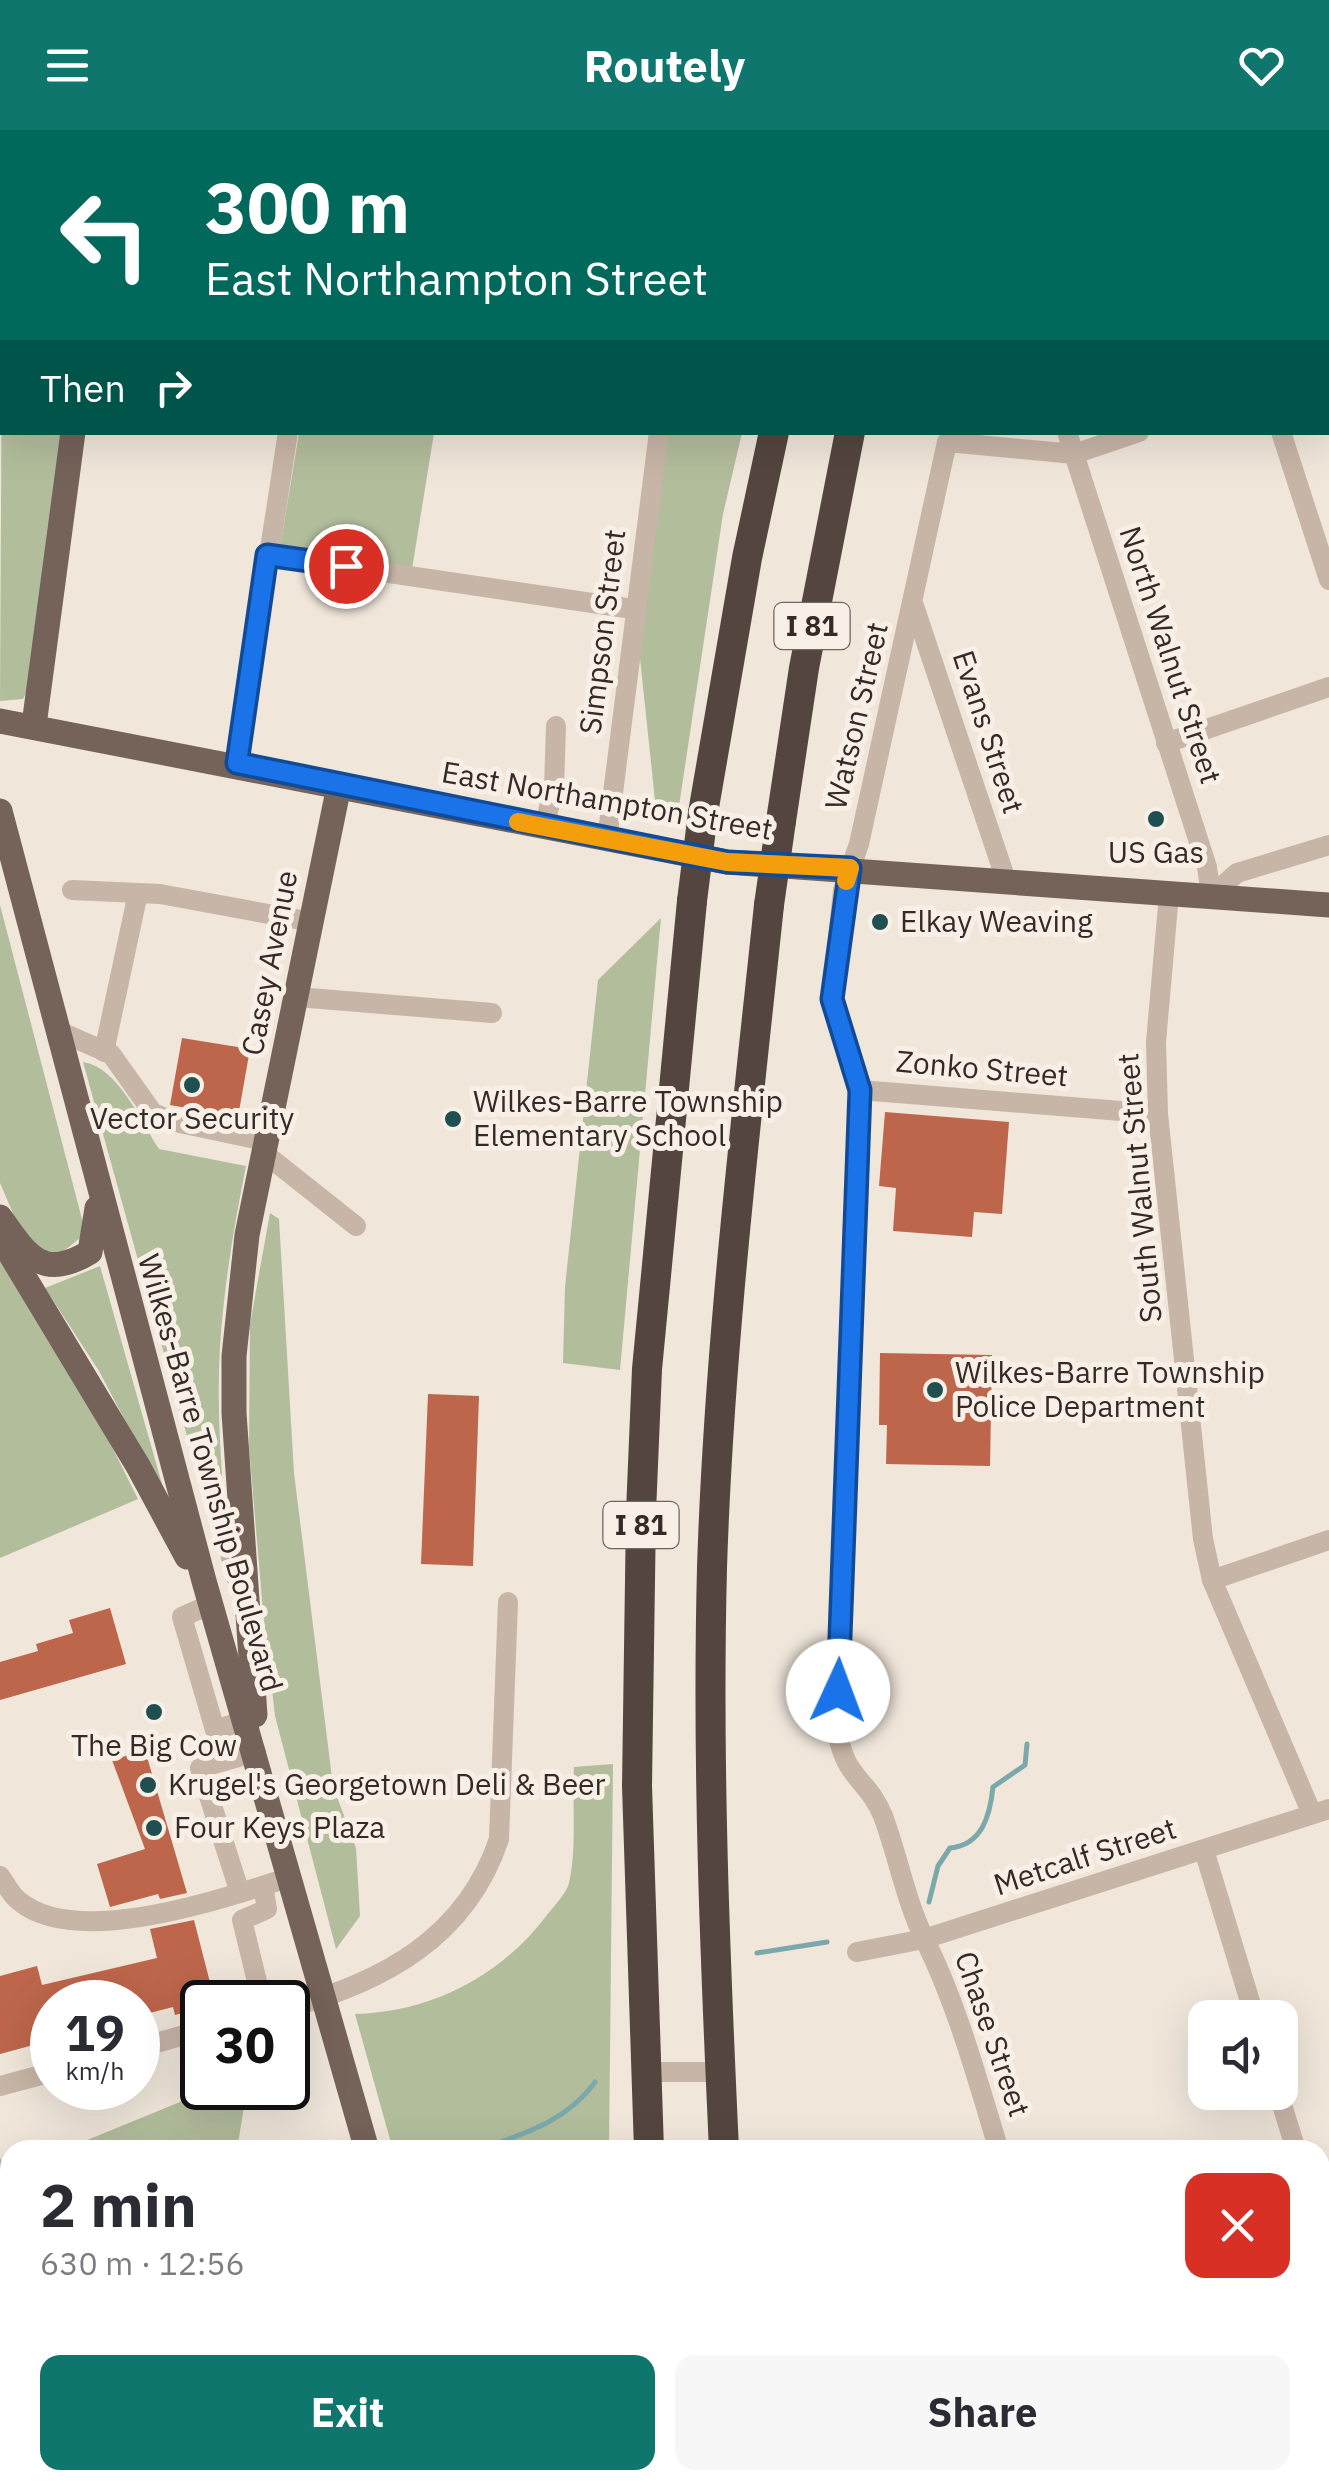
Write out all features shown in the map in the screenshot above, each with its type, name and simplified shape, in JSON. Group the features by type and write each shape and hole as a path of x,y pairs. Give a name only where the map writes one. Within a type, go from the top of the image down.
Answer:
{"highway":[{"name":"I 81","path":"648,2140 637,1786 647,1370 692,901 747,558 773,435"},
{"name":"I 81","path":"723,2140 710,1869 713,1550 735,1229 781,820 804,668 849,435"}],"main road":[{"path":"34,725 72,435"},
{"name":"East Northampton Street","path":"0,720 237,763 727,862 1329,905"},
{"name":"Casey Avenue","path":"250,1718 234,1356 246,1235 339,786"},
{"name":"Wilkes-Barre Township Boulevard","path":"0,811 98,1194 208,1593 250,1718"},
{"path":"0,1217 24,1252 52,1267 72,1263 90,1252 98,1194"},
{"path":"0,1237 208,1593"},
{"path":"250,1718 256,1752 364,2140"}],"street":[{"path":"237,763 287,435"},
{"name":"Simpson Street","path":"608,840 659,435"},
{"name":"North Walnut Street","path":"1068,435 1207,867 1211,896"},
{"path":"1074,454 1130,435"},
{"path":"1282,435 1329,580"},
{"name":"Watson Street","path":"924,1939 880,1810 848,1771 840,1751 836,1722 860,1090 832,999 850,868 914,604 947,442 1074,454"},
{"path":"267,555 634,609"},
{"name":"Evans Street","path":"914,604 1006,880"},
{"path":"1166,743 1329,687"},
{"path":"544,827 554,788 556,726"},
{"path":"1211,896 1236,874 1329,845"},
{"path":"72,890 138,893 312,922"},
{"path":"104,1052 138,893"},
{"name":"South Walnut Street","path":"1169,894 1156,1042 1158,1114 1203,1539 1212,1580 1320,1811"},
{"path":"297,997 492,1013"},
{"path":"56,1030 104,1052 126,1071 154,1113 265,1147 356,1226"},
{"name":"Zonko Street","path":"860,1090 1158,1114"},
{"path":"1212,1580 1329,1540"},
{"path":"310,2002 382,1975 443,1932 487,1874 499,1840 508,1602"},
{"path":"240,1893 200,1768 256,1752"},
{"name":"Metcalf Street","path":"857,1952 924,1939 1320,1811"},
{"path":"1204,1850 1250,2000"},
{"path":"0,1876 19,1902 68,1918 145,1918 291,1877"},
{"path":"257,1980 242,1920 267,1910 263,1886"},
{"name":"Chase Street","path":"924,1939 948,1987 996,2140"},
{"path":"645,2072 720,2072"},
{"path":"0,2086 30,2078"},
{"path":"1284,2110 1293,2140"}],"green space":[{"path":"1,435 63,435 28,689 23,699 0,701"},
{"path":"299,435 434,435 412,569 280,548"},
{"path":"668,435 742,435 723,514 679,806 655,800 639,649"},
{"path":"0,905 83,1223 80,1238 60,1254 39,1250 21,1232 0,1183"},
{"path":"661,918 620,1370 563,1363 565,1287 598,980"},
{"path":"83,1062 96,1066 118,1085 159,1149 246,1166 227,1278 219,1378 232,1598"},
{"path":"270,1213 279,1219 294,1473 333,1786 356,1848 360,1916 336,1949 275,1716 263,1611 249,1447 250,1324"},
{"path":"0,1257 100,1423 138,1499 0,1558"},
{"path":"100,1266 166,1498 99,1371 45,1288"},
{"path":"613,1764 609,2140 390,2140 355,2014 411,2006 463,1987 529,1937 569,1883 574,1840 574,1767"},
{"path":"180,2102 180,2110 243,2110 239,2140 87,2140"}],"building":[{"path":"182,1038 250,1049 238,1117 170,1105"},
{"path":"885,1112 1009,1122 1002,1214 974,1212 972,1237 893,1231 896,1188 879,1186"},
{"name":"Wilkes-Barre Township Police Department","path":"880,1353 992,1355 990,1466 886,1464 887,1425 879,1425"},
{"path":"428,1394 479,1396 473,1566 421,1564"},
{"path":"110,1608 126,1664 0,1700 0,1662 38,1651 36,1644 73,1633 69,1620"},
{"name":"Four Keys Plaza","path":"145,1750 187,1893 160,1899 158,1894 110,1907 97,1864 145,1849 112,1760"},
{"path":"194,1920 209,1980 180,1980 180,2014 175,2015 173,2007 160,2010 160,1980 63,1980 157,1958 150,1929"},
{"path":"37,1966 41,1980 30,1980 30,2046 0,2054 0,1976"}],"waterway":[{"path":"929,1902 938,1866 950,1848 977,1835 987,1818 993,1787 1025,1765 1027,1744"},
{"path":"757,1953 827,1942"},
{"path":"505,2140 557,2117 595,2082"}],"slow traffic":[{"path":"518,822 727,862 850,868 846,881"}],"place":[{"name":"US Gas","path":"1156,819"},
{"name":"Elkay Weaving","path":"880,922"},
{"name":"Vector Security","path":"192,1085"},
{"name":"Wilkes-Barre Township Elementary School","path":"453,1119"},
{"name":"Wilkes-Barre Township Police Department","path":"935,1390"},
{"name":"The Big Cow","path":"154,1712"},
{"name":"Krugel's Georgetown Deli & Beer","path":"148,1785"},
{"name":"Four Keys Plaza","path":"154,1828"}],"route":[{"path":"346,566 267,555 237,763 727,862 850,868 843,890 832,999 860,1090 838,1691"}]}
